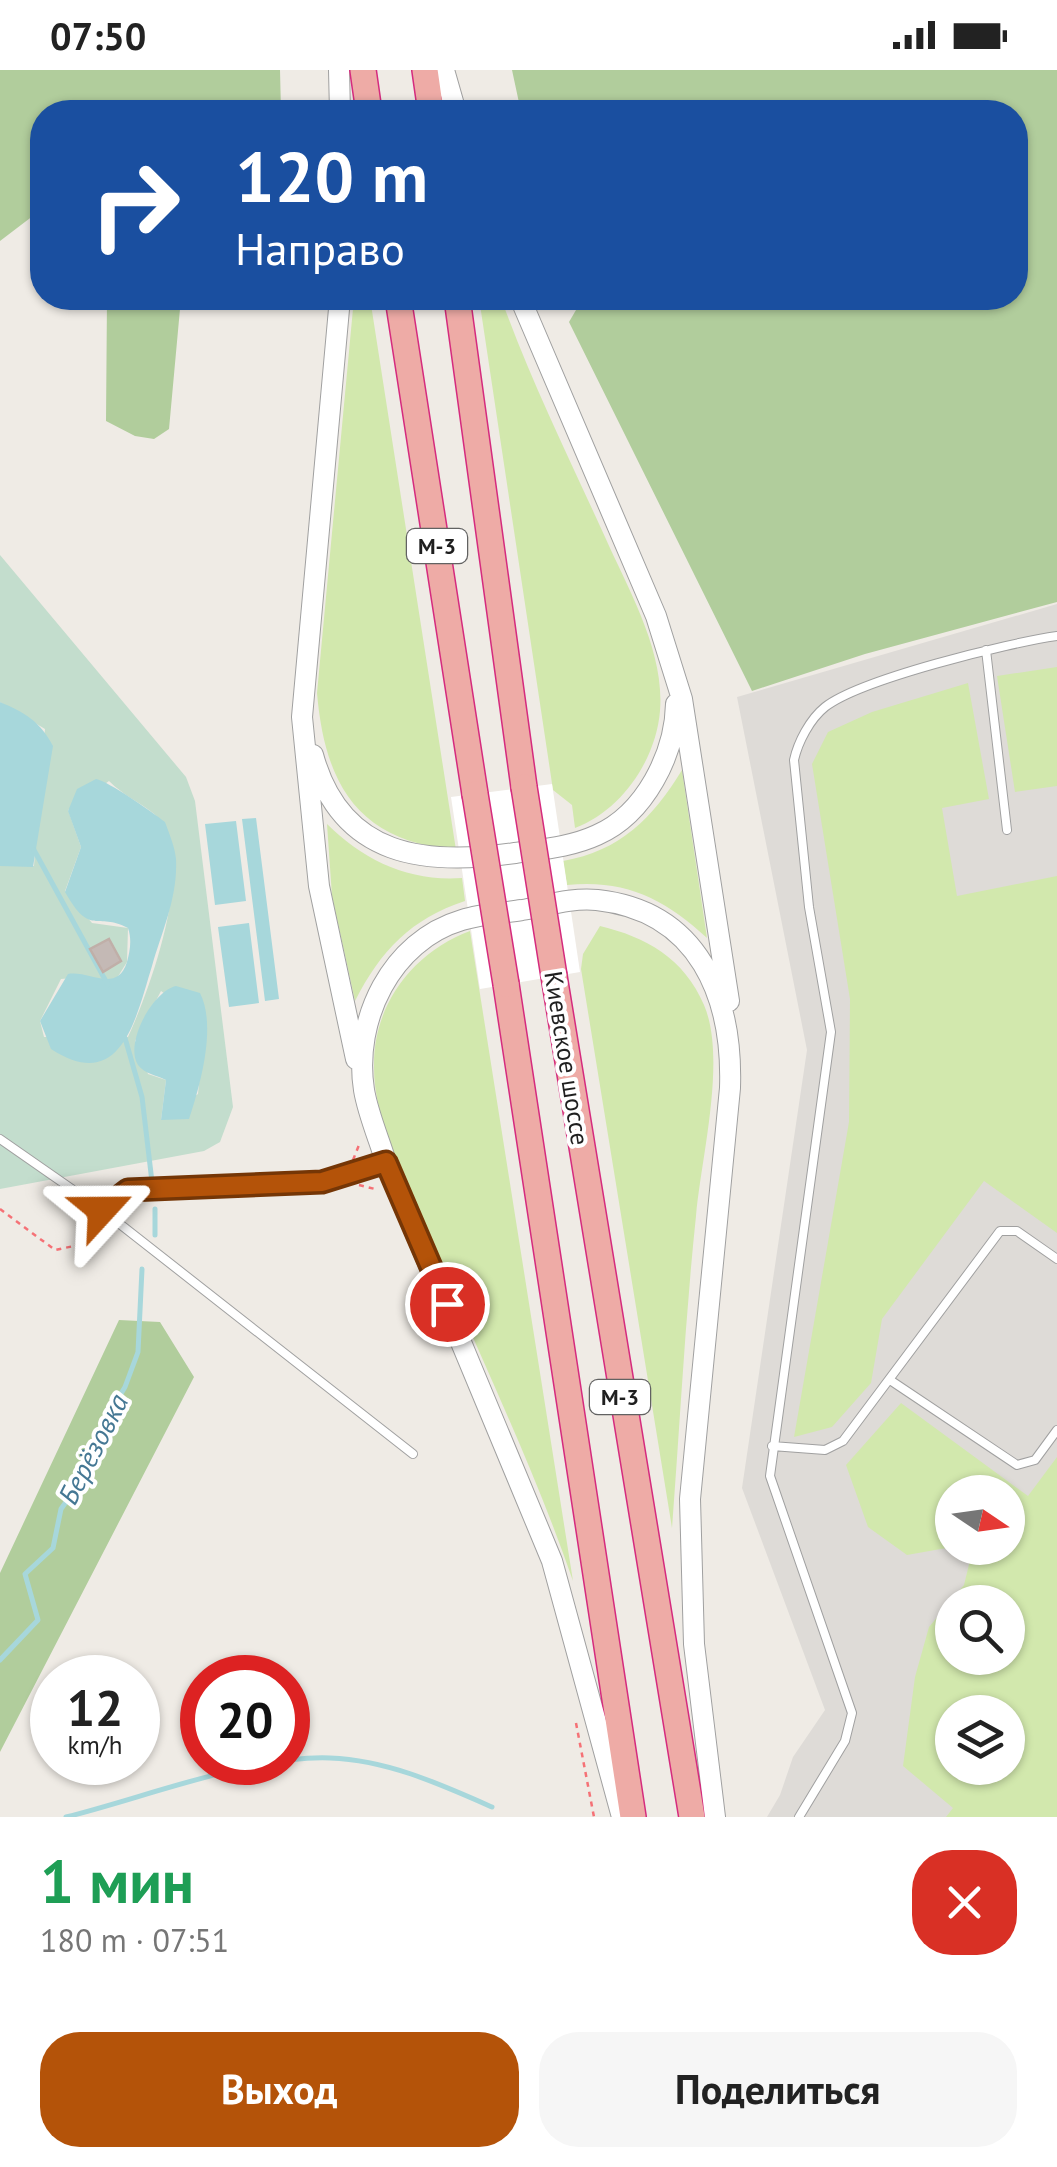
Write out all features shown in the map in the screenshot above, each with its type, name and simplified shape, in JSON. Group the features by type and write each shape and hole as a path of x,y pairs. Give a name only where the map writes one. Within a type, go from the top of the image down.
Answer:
{"highway":[{"path":"363,70 367,100"},
{"path":"425,70 429,100"},
{"name":"Киевское шоссе","path":"400,310 634,1817"},
{"name":"Киевское шоссе","path":"458,310 524,788 692,1817"}],"street":[{"path":"339,70 340,100"},
{"path":"444,70 453,100"},
{"path":"339,310 305,678 303,747 319,886 364,1090 386,1162 552,1560 622,1817"},
{"path":"525,310 633,561 675,675 692,749 727,972 730,1088 690,1498 694,1644 715,1817"},
{"path":"305,678 314,760 344,814 378,842 444,861 572,844 615,823 633,808 661,768 675,722 675,675"},
{"path":"364,1090 364,1030 382,986 419,944 466,919 594,899 644,914 669,927 697,954 718,991 730,1028"}],"lane":[{"path":"799,1817 844,1740 852,1713 772,1492 772,1446 832,1032 809,908 794,774 796,753 822,708 844,696 986,650 1057,636"},
{"path":"986,650 1007,830"},
{"path":"0,1140 102,1210 413,1454"},
{"path":"102,1210 128,1190 342,1177 386,1162"},
{"path":"772,1446 814,1450 836,1447 997,1234 1018,1231 1057,1259"},
{"path":"890,1380 1016,1465 1030,1465 1057,1430"}],"path":[{"path":"342,1177 380,1194"},
{"path":"0,1208 55,1250 93,1242 102,1210"},
{"path":"573,1708 594,1817"}],"shaded area":[{"path":"1057,604 1057,1817 767,1817 780,1795 793,1757 825,1710 742,1488 807,1050 737,697"}],"green space":[{"path":"0,70 280,70 281,100 30,100 30,218 0,241"},
{"path":"512,70 1057,70 1057,602 865,654 752,691 569,322 576,310 1028,310 1028,100 518,100"},
{"path":"107,310 180,310 169,429 154,439 135,436 106,421"},
{"path":"353,310 372,310 456,850 394,835 371,821 353,803 328,755 317,693"},
{"path":"481,310 506,310 537,388 634,599 657,666 657,729 643,765 621,796 592,820 575,828 572,805 553,790"},
{"path":"0,555 186,777 195,801 233,1107 220,1142 204,1151 0,1189 0,866 34,866 45,729 0,702","holes":["109,781 153,813 167,832 173,858 167,922 148,988 128,1037 44,1037 40,1021 61,979 117,978 127,962 128,928 92,923 65,891 81,847 68,810","161,991 205,1022 198,1094 161,1120 166,1080 148,1074 135,1041"]},
{"path":"1057,667 1057,786 1015,792 997,676"},
{"path":"968,683 989,799 942,808 957,896 1057,876 1057,1233 984,1181 882,1319 871,1383 832,1427 794,1437 849,1122 850,999 812,764 828,732 872,712"},
{"path":"682,770 707,938 676,912 643,895 607,885 567,885 563,861 602,849 633,830 659,803"},
{"path":"327,824 356,848 388,866 424,876 462,878 465,901 413,927 376,966 355,1001 332,896"},
{"path":"600,926 648,943 674,962 696,989 710,1027 713,1080 692,1255 672,1528 581,969 583,954"},
{"path":"470,931 573,1581 520,1446 391,1145 378,1105 376,1042 390,1001 401,982 431,952"},
{"path":"119,1320 160,1322 194,1377 50,1655 30,1655 30,1694 0,1752 0,1573"},
{"path":"901,1403 999,1475 935,1475 935,1550 907,1555 868,1527 846,1465"},
{"path":"1057,1457 1057,1817 946,1817 953,1808 903,1766 915,1677 929,1627 935,1620 935,1675 1025,1675 1025,1585 964,1585 969,1565 1025,1565 1025,1494 1028,1496"}],"water":[{"path":"0,702 31,719 53,746 33,867 0,866"},
{"path":"96,779 165,822 176,873 168,914 132,1027 110,1056 94,1063 75,1061 51,1049 40,1021 68,974 117,977 128,958 128,928 81,915 65,892 81,847 68,811 77,789"},
{"path":"256,818 279,999 265,1001 242,819"},
{"path":"236,821 246,901 215,905 205,824"},
{"path":"249,923 259,1003 229,1007 218,927"},
{"path":"176,986 200,993 207,1039 189,1119 161,1120 166,1080 138,1065 135,1044 150,1007"}],"pier":[{"path":"552,784 580,972 480,989 451,797"}],"building":[{"path":"109,939 121,961 103,972 90,949"}],"waterway":[{"name":"Берёзовка","path":"34,850 108,985"},
{"name":"Берёзовка","path":"125,1038 142,1097 152,1182"},
{"path":"155,1209 155,1235"},
{"name":"Берёзовка","path":"0,1660 38,1620 25,1574 53,1548 61,1509 78,1485 138,1352 142,1269"},
{"path":"66,1817 232,1770 330,1758 393,1768 492,1807"}],"route":[{"path":"102,1210 128,1190 322,1182 386,1162 447,1304"}]}
